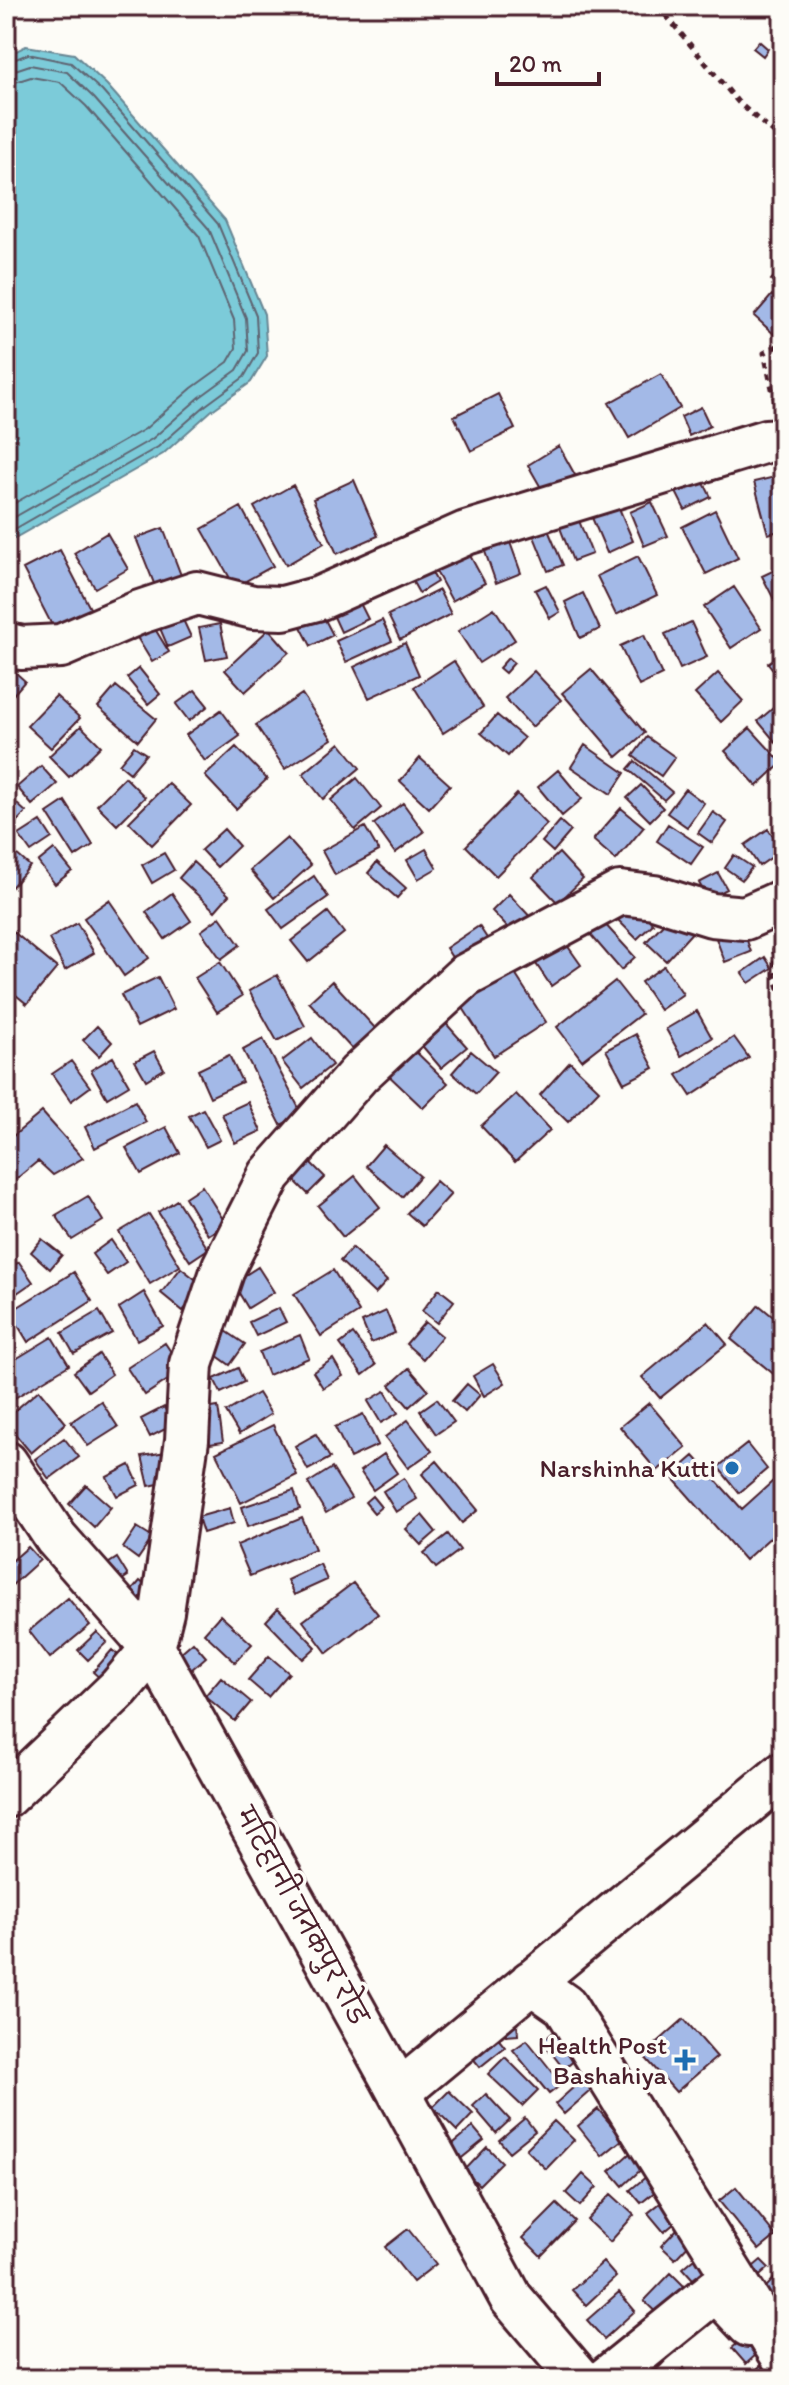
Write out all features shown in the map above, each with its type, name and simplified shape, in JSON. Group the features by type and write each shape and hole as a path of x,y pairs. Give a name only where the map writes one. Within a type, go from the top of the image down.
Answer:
{"street":[{"path":"6,644 21,648 61,646 140,612 197,593 253,607 283,608 320,598 466,533 766,441 780,424"},
{"path":"6,1796 119,1688 153,1648 162,1612 187,1440 191,1364 224,1266 270,1175 359,1074 465,976 479,968 620,893 654,897 712,915 745,918 777,904"},
{"name":"मटिहानी जनकपुर रोड","path":"6,1463 56,1538 153,1648 511,2298 580,2379"},
{"path":"399,2092 783,1774"},
{"path":"531,1982 565,2006 783,2358"},
{"path":"606,2379 716,2290 783,2358"}],"path":[{"path":"658,6 738,102 783,141"},
{"path":"780,424 764,353 783,343"},
{"path":"777,904 775,976 783,1001"}],"water":[{"path":"26,46 74,54 107,85 225,220 264,314 267,356 251,382 211,411 163,454 6,543 6,56"}],"building":[{"path":"759,41 768,49 763,56 753,48"},
{"path":"783,109 783,126 775,119"},
{"path":"783,267 783,291 771,280"},
{"path":"772,295 783,304 783,326 775,335 754,316"},
{"path":"661,374 680,408 629,438 609,403"},
{"path":"498,394 515,429 471,451 454,416"},
{"path":"701,407 710,426 689,436 681,417"},
{"path":"559,446 575,475 544,493 528,465"},
{"path":"783,475 783,530 768,534 754,482"},
{"path":"702,479 711,497 685,510 676,492"},
{"path":"354,480 378,536 337,554 313,499"},
{"path":"293,485 324,543 286,565 254,507"},
{"path":"616,501 633,541 607,553 590,513"},
{"path":"652,502 668,536 644,546 630,512"},
{"path":"241,507 273,566 235,587 202,529"},
{"path":"715,510 738,558 706,574 682,527"},
{"path":"576,513 592,554 573,561 557,520"},
{"path":"543,518 563,565 548,571 529,524"},
{"path":"163,528 185,586 159,596 136,538"},
{"path":"107,533 128,569 95,588 74,553"},
{"path":"507,534 521,573 496,583 482,543"},
{"path":"60,550 92,612 55,631 23,569"},
{"path":"467,550 485,583 452,601 434,568"},
{"path":"638,556 657,595 616,615 597,576"},
{"path":"424,558 437,582 419,593 405,568"},
{"path":"783,566 783,614 782,615 762,576"},
{"path":"546,585 560,612 550,618 535,590"},
{"path":"734,587 761,628 731,648 704,607"},
{"path":"439,590 451,614 400,640 388,615"},
{"path":"355,593 368,619 341,632 329,606"},
{"path":"583,593 600,629 580,638 565,602"},
{"path":"494,608 515,640 479,663 458,631"},
{"path":"178,609 191,637 168,647 156,619"},
{"path":"321,612 333,635 311,646 299,623"},
{"path":"382,620 392,641 346,662 336,641"},
{"path":"691,622 707,657 680,669 665,634"},
{"path":"152,624 169,652 152,662 135,634"},
{"path":"220,624 227,656 206,660 199,628"},
{"path":"269,629 289,652 245,692 225,670"},
{"path":"644,635 662,675 639,686 620,646"},
{"path":"405,643 419,675 369,698 354,667"},
{"path":"783,652 783,682 768,663"},
{"path":"508,658 514,663 505,673 499,668"},
{"path":"454,661 483,707 443,733 414,687"},
{"path":"6,664 25,681 6,703"},
{"path":"139,668 160,694 148,704 127,678"},
{"path":"591,669 645,733 617,757 562,693"},
{"path":"534,671 561,700 532,727 505,698"},
{"path":"718,673 743,701 721,722 695,694"},
{"path":"116,686 156,719 138,741 98,707"},
{"path":"195,690 208,706 189,721 176,704"},
{"path":"302,694 332,739 285,769 256,725"},
{"path":"56,696 80,718 51,748 27,726"},
{"path":"779,703 783,708 783,751 758,721"},
{"path":"221,710 240,736 205,761 186,735"},
{"path":"497,715 524,738 508,756 481,733"},
{"path":"81,726 101,746 69,777 49,756"},
{"path":"750,728 782,763 757,786 725,751"},
{"path":"647,737 675,757 661,776 633,756"},
{"path":"340,743 360,768 323,799 303,774"},
{"path":"585,745 625,773 611,794 571,767"},
{"path":"134,746 146,754 130,773 119,764"},
{"path":"236,747 267,779 236,809 205,776"},
{"path":"420,758 450,785 429,808 400,781"},
{"path":"635,761 672,792 664,800 628,769"},
{"path":"41,766 57,784 32,805 17,787"},
{"path":"558,770 582,799 562,816 538,787"},
{"path":"125,777 145,797 117,825 97,805"},
{"path":"357,778 381,808 355,830 331,800"},
{"path":"168,783 191,805 152,845 129,822"},
{"path":"641,785 663,808 650,821 627,798"},
{"path":"685,789 704,803 687,827 667,813"},
{"path":"6,794 26,812 6,833"},
{"path":"517,794 547,824 496,876 466,846"},
{"path":"65,801 93,845 75,857 47,813"},
{"path":"403,803 424,832 395,853 374,824"},
{"path":"621,808 644,827 616,860 593,840"},
{"path":"713,812 727,822 712,843 698,833"},
{"path":"41,821 52,838 31,852 19,835"},
{"path":"560,821 571,831 553,852 542,842"},
{"path":"668,824 703,847 691,864 657,841"},
{"path":"365,827 379,851 335,875 322,851"},
{"path":"224,829 239,846 217,867 201,850"},
{"path":"768,829 782,850 759,866 745,845"},
{"path":"287,838 311,865 274,898 250,870"},
{"path":"7,846 30,866 9,890 6,887"},
{"path":"54,849 72,871 55,884 38,862"},
{"path":"426,849 437,868 418,879 407,860"},
{"path":"164,853 174,870 152,883 142,865"},
{"path":"559,853 583,879 558,903 533,877"},
{"path":"734,855 752,867 742,880 725,868"},
{"path":"193,862 229,895 215,911 179,878"},
{"path":"377,862 406,888 397,898 368,873"},
{"path":"718,873 727,889 708,899 699,883"},
{"path":"314,876 328,897 283,929 268,909"},
{"path":"172,893 191,921 165,939 146,912"},
{"path":"509,894 535,922 518,939 492,911"},
{"path":"109,900 149,958 124,976 84,918"},
{"path":"632,901 653,924 637,939 615,917"},
{"path":"677,909 697,927 666,961 646,942"},
{"path":"328,912 344,933 308,962 291,941"},
{"path":"220,917 240,945 221,959 201,931"},
{"path":"603,922 635,957 621,970 590,934"},
{"path":"77,923 94,953 65,970 49,939"},
{"path":"741,923 751,952 725,962 714,933"},
{"path":"479,926 494,949 460,970 446,948"},
{"path":"10,929 57,968 27,1004 6,987 6,934"},
{"path":"562,938 581,965 551,986 532,958"},
{"path":"765,957 772,968 749,983 742,973"},
{"path":"220,962 242,996 217,1012 195,978"},
{"path":"508,963 546,1022 494,1056 456,997"},
{"path":"664,966 683,994 660,1010 641,982"},
{"path":"277,975 305,1026 277,1041 249,991"},
{"path":"158,977 174,1009 137,1027 121,995"},
{"path":"332,981 385,1039 362,1060 309,1002"},
{"path":"615,981 641,1014 582,1060 557,1027"},
{"path":"697,1011 712,1038 681,1056 666,1029"},
{"path":"443,1020 467,1047 441,1068 418,1041"},
{"path":"97,1026 112,1042 99,1056 83,1040"},
{"path":"636,1034 654,1068 624,1083 606,1050"},
{"path":"734,1037 749,1058 691,1096 677,1075"},
{"path":"312,1038 332,1065 303,1088 282,1061"},
{"path":"263,1039 302,1114 281,1125 243,1050"},
{"path":"409,1045 448,1083 423,1108 384,1071"},
{"path":"154,1051 164,1069 146,1080 135,1061"},
{"path":"471,1051 496,1072 476,1094 452,1073"},
{"path":"229,1055 242,1082 210,1097 198,1070"},
{"path":"113,1057 129,1085 107,1098 91,1070"},
{"path":"71,1061 90,1087 71,1101 52,1074"},
{"path":"570,1062 599,1090 568,1122 540,1095"},
{"path":"516,1094 550,1130 515,1162 481,1126"},
{"path":"135,1101 146,1122 95,1148 85,1127"},
{"path":"248,1102 261,1131 235,1143 222,1114"},
{"path":"203,1109 220,1140 206,1147 189,1116"},
{"path":"42,1112 83,1158 53,1175 38,1161 15,1180 6,1171 6,1142"},
{"path":"166,1127 180,1153 141,1174 126,1148"},
{"path":"384,1145 420,1176 402,1197 366,1166"},
{"path":"309,1161 325,1177 308,1194 292,1178"},
{"path":"355,1176 380,1207 343,1237 318,1206"},
{"path":"436,1181 451,1194 422,1226 407,1213"},
{"path":"202,1186 226,1224 208,1235 185,1197"},
{"path":"88,1196 103,1221 72,1240 56,1215"},
{"path":"177,1200 208,1249 190,1261 158,1212"},
{"path":"149,1214 180,1266 150,1284 119,1232"},
{"path":"42,1239 62,1255 50,1269 31,1252"},
{"path":"111,1240 126,1262 107,1275 92,1254"},
{"path":"352,1248 387,1281 375,1294 340,1261"},
{"path":"19,1262 33,1282 7,1300 6,1271"},
{"path":"258,1267 274,1292 248,1308 233,1283"},
{"path":"181,1268 204,1286 183,1311 161,1293"},
{"path":"333,1270 359,1312 321,1336 294,1294"},
{"path":"74,1272 92,1301 28,1342 10,1312"},
{"path":"439,1289 454,1301 437,1323 422,1311"},
{"path":"144,1292 163,1326 137,1340 119,1308"},
{"path":"759,1305 783,1325 782,1381 731,1339"},
{"path":"279,1308 286,1322 256,1336 249,1322"},
{"path":"99,1311 112,1333 74,1354 62,1333"},
{"path":"386,1311 395,1333 371,1343 362,1322"},
{"path":"425,1322 442,1336 423,1359 406,1344"},
{"path":"708,1322 727,1344 660,1398 642,1377"},
{"path":"220,1327 245,1344 230,1365 206,1348"},
{"path":"353,1334 376,1365 363,1375 340,1344"},
{"path":"300,1335 309,1358 268,1375 259,1352"},
{"path":"52,1337 69,1365 13,1399 6,1388 6,1365"},
{"path":"165,1343 183,1370 145,1395 127,1368"},
{"path":"99,1354 112,1374 88,1391 74,1372"},
{"path":"333,1359 343,1376 323,1388 313,1372"},
{"path":"493,1364 505,1383 484,1396 473,1376"},
{"path":"238,1368 244,1382 221,1393 214,1379"},
{"path":"409,1368 428,1390 409,1407 390,1385"},
{"path":"467,1384 480,1395 465,1412 452,1401"},
{"path":"39,1390 66,1423 31,1453 6,1423 6,1418"},
{"path":"385,1391 398,1413 381,1423 368,1401"},
{"path":"258,1393 271,1414 239,1434 226,1412"},
{"path":"437,1399 454,1422 436,1434 420,1411"},
{"path":"101,1401 118,1427 88,1446 71,1422"},
{"path":"649,1403 686,1447 657,1471 620,1427"},
{"path":"164,1407 173,1425 150,1437 141,1419"},
{"path":"218,1407 223,1442 210,1444 205,1409"},
{"path":"363,1414 378,1445 350,1458 335,1427"},
{"path":"408,1420 432,1451 408,1468 385,1437"},
{"path":"273,1425 297,1475 241,1503 216,1453"},
{"path":"316,1434 330,1458 308,1470 295,1446"},
{"path":"64,1438 79,1457 49,1479 35,1459"},
{"path":"747,1444 767,1469 739,1493 718,1467"},
{"path":"166,1452 172,1481 149,1486 142,1456"},
{"path":"384,1454 397,1473 373,1490 360,1471"},
{"path":"694,1456 742,1509 783,1472 783,1526 745,1560 671,1476"},
{"path":"437,1461 478,1510 462,1523 422,1474"},
{"path":"130,1465 139,1485 117,1496 107,1477"},
{"path":"332,1468 351,1498 326,1513 308,1483"},
{"path":"404,1478 417,1499 396,1512 383,1491"},
{"path":"86,1485 111,1507 94,1527 69,1504"},
{"path":"294,1490 300,1509 248,1526 242,1507"},
{"path":"372,1496 381,1507 374,1513 365,1502"},
{"path":"230,1508 234,1523 203,1533 198,1517"},
{"path":"422,1515 436,1532 421,1545 406,1529"},
{"path":"302,1518 315,1549 250,1576 237,1545"},
{"path":"137,1527 153,1537 138,1559 123,1548"},
{"path":"448,1534 460,1550 436,1568 424,1553"},
{"path":"28,1547 40,1560 10,1587 6,1582 6,1566"},
{"path":"117,1558 128,1576 114,1585 103,1567"},
{"path":"320,1564 327,1580 294,1595 287,1580"},
{"path":"140,1581 154,1593 142,1607 128,1595"},
{"path":"353,1583 378,1614 327,1653 303,1621"},
{"path":"68,1598 90,1625 50,1658 29,1631"},
{"path":"278,1608 316,1647 303,1659 266,1621"},
{"path":"220,1615 252,1644 235,1662 204,1633"},
{"path":"97,1632 107,1642 88,1660 78,1650"},
{"path":"193,1642 206,1657 184,1676 171,1661"},
{"path":"112,1650 130,1665 110,1687 93,1672"},
{"path":"269,1656 289,1673 268,1697 248,1680"},
{"path":"221,1677 251,1702 235,1721 205,1696"},
{"path":"684,2019 717,2057 676,2092 643,2055"},
{"path":"517,2022 518,2035 506,2036 505,2023"},
{"path":"567,2022 588,2049 564,2069 542,2041"},
{"path":"492,2031 505,2047 480,2067 467,2051"},
{"path":"527,2040 562,2084 549,2094 513,2050"},
{"path":"505,2057 538,2090 522,2106 488,2074"},
{"path":"605,2059 614,2070 564,2114 555,2104"},
{"path":"449,2091 473,2114 457,2131 433,2107"},
{"path":"486,2094 510,2120 496,2133 473,2106"},
{"path":"598,2109 623,2139 602,2156 578,2126"},
{"path":"525,2118 535,2131 509,2152 499,2140"},
{"path":"554,2121 574,2140 546,2169 526,2149"},
{"path":"473,2127 484,2140 458,2161 448,2148"},
{"path":"656,2130 669,2144 623,2186 610,2171"},
{"path":"487,2147 502,2162 479,2185 464,2171"},
{"path":"671,2156 682,2170 641,2203 630,2190"},
{"path":"583,2174 597,2187 580,2206 566,2193"},
{"path":"689,2180 704,2199 664,2232 648,2213"},
{"path":"736,2187 776,2236 759,2250 719,2201"},
{"path":"611,2194 634,2215 610,2242 587,2220"},
{"path":"557,2204 575,2221 541,2256 523,2238"},
{"path":"679,2227 693,2240 675,2259 661,2246"},
{"path":"408,2229 436,2264 413,2282 385,2247"},
{"path":"701,2253 717,2272 700,2287 683,2268"},
{"path":"761,2260 769,2268 740,2293 733,2284"},
{"path":"603,2262 616,2277 586,2305 572,2290"},
{"path":"783,2269 783,2309 772,2321 751,2303"},
{"path":"671,2273 694,2296 667,2323 644,2301"},
{"path":"619,2292 635,2311 604,2339 587,2320"},
{"path":"744,2338 757,2354 746,2364 732,2348"},
{"path":"656,2342 670,2356 648,2379 637,2379"},
{"path":"768,2359 783,2379 752,2379 749,2376"},
{"path":"684,2368 692,2379 671,2379"}],"place":[{"name":"Narshinha Kutti","path":"732,1468"},
{"name":"Health Post Bashahiya","path":"685,2060"}]}
